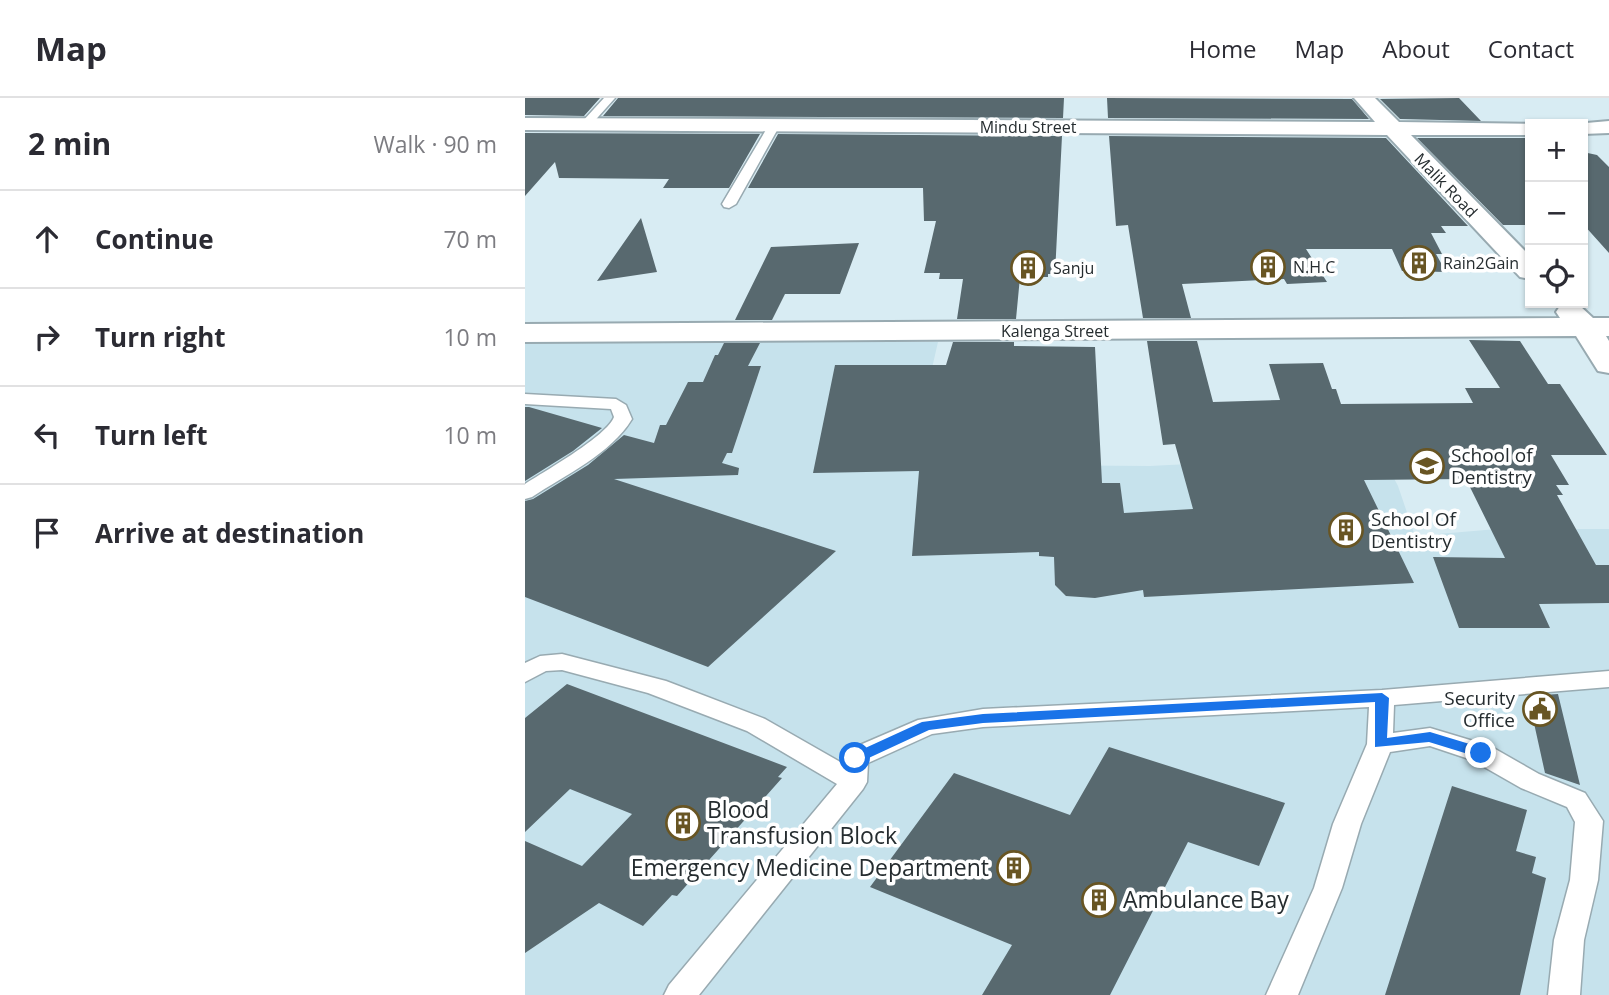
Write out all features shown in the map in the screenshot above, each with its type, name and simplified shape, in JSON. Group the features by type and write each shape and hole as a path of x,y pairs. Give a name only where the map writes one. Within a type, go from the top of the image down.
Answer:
{"street":[{"name":"Malik Road","path":"1364,98 1525,266"},
{"name":"Mindu Street","path":"525,124 1525,129"},
{"path":"1588,128 1609,127"},
{"path":"1568,308 1597,327 1609,364"},
{"name":"Kalenga Street","path":"525,333 1597,327"}],"lane":[{"path":"586,124 610,98"},
{"path":"729,204 775,125"},
{"path":"525,399 616,404 622,411 623,419 616,430 603,440 525,493"},
{"path":"525,674 540,664 562,662 657,687 756,725 855,782"},
{"path":"680,995 855,782 855,758 927,726 983,718 1382,698 1609,678"},
{"path":"1283,995 1328,888 1347,824 1380,744 1382,698"},
{"path":"1380,744 1430,737 1481,753 1530,781 1576,800 1589,821 1584,880 1569,940 1564,995"}],"shaded area":[{"path":"525,339 938,342 910,464 1150,466 1381,454 1398,486 1415,536 1497,529 1609,529 1609,995 525,995"}],"building":[{"path":"525,98 600,98 584,116 525,115"},
{"path":"618,98 1064,98 1063,118 603,116"},
{"path":"1107,98 1352,99 1369,119 1108,118"},
{"path":"1459,98 1481,121 1400,119 1380,99"},
{"path":"525,133 760,134 729,188 663,188 669,179 559,178 555,162 525,196"},
{"path":"778,134 1062,136 1055,274 1048,274 1048,277 1020,277 1016,319 957,319 963,279 939,279 940,273 924,273 936,221 924,221 923,188 748,188"},
{"path":"1109,136 1386,138 1468,226 1441,226 1446,233 1431,233 1442,254 1436,254 1446,272 1402,271 1392,249 1306,249 1327,282 1287,284 1284,279 1182,284 1191,318 1143,318 1128,225 1116,226"},
{"path":"1417,138 1525,138 1525,225 1503,225"},
{"path":"1588,153 1597,155 1609,167 1609,253 1588,230"},
{"path":"641,218 657,272 597,281"},
{"path":"859,243 840,294 785,294 772,320 735,320 771,247"},
{"path":"1469,340 1520,341 1548,384 1560,384 1607,455 1551,455 1569,485 1556,485 1563,495 1557,495 1596,565 1609,565 1609,603 1539,604 1550,628 1459,628 1433,557 1505,558 1466,479 1364,480 1414,583 1144,597 1143,590 1095,598 1066,596 1055,585 1054,557 1039,556 1039,552 912,556 919,471 813,473 835,365 946,365 953,342 1014,342 1014,346 1095,347 1102,483 1120,483 1124,513 1193,509 1175,444 1163,445 1147,341 1197,341 1213,402 1280,400 1269,364 1323,363 1332,389 1336,389 1341,404 1473,403 1465,388 1500,388"},
{"path":"724,343 760,343 748,366 761,366 732,453 727,453 722,463 739,468 738,475 614,479 836,551 708,667 525,597 525,501 533,499 588,465 624,435 654,443 660,425 666,425 688,382 703,382 715,355 718,355"},
{"path":"525,407 602,428 573,451 525,481"},
{"name":"Blood Transfusion Block","path":"567,684 787,767 778,777 782,778 677,896 672,895 643,926 599,903 525,953 525,841 582,866 632,814 570,789 525,832 525,718"},
{"path":"1558,694 1580,785 1545,773 1528,696"},
{"path":"1109,747 1285,803 1259,866 1188,842 1110,995 982,995 1012,945 870,887 954,773 1070,815"},
{"path":"1452,786 1527,810 1516,851 1536,857 1532,873 1546,878 1520,995 1385,995"}],"place":[{"name":"Rain2Gain","path":"1419,263"},
{"name":"N.H.C","path":"1268,267"},
{"name":"Sanju","path":"1028,268"},
{"name":"School of Dentistry","path":"1427,466"},
{"name":"School Of Dentistry","path":"1346,530"},
{"name":"Security Office","path":"1540,709"},
{"name":"Blood Transfusion Block","path":"683,823"},
{"name":"Emergency Medicine Department","path":"1014,868"},
{"name":"Ambulance Bay","path":"1099,900"}],"route":[{"path":"855,758 927,726 983,718 1382,698 1380,744 1430,737 1481,753"}]}
